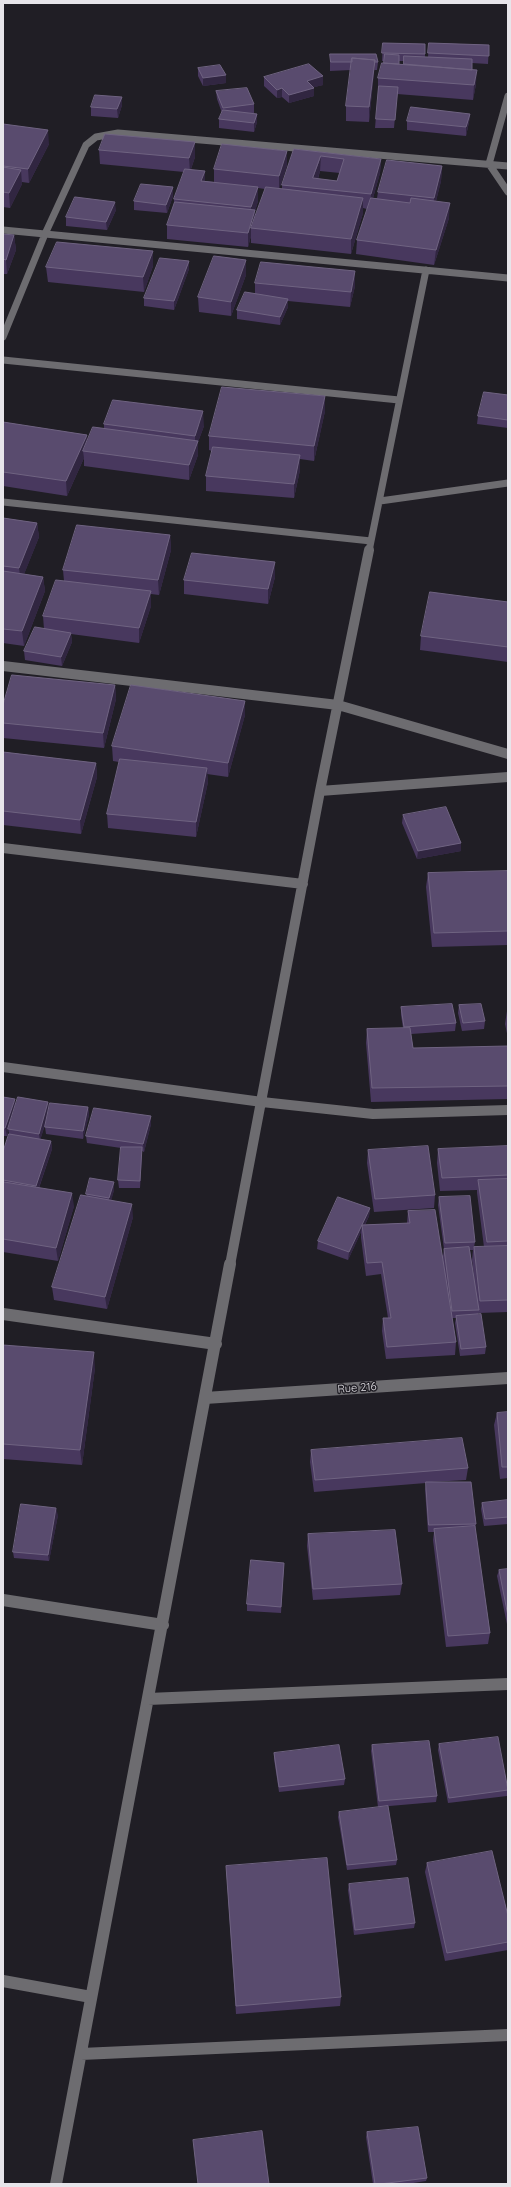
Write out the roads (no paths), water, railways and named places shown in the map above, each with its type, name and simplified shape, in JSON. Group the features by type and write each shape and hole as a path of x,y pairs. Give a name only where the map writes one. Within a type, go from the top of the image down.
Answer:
{"street":[{"path":"508,96 489,164 508,192"},
{"path":"3,337 45,234 86,145 96,137 118,133 508,166"},
{"path":"3,230 508,278"},
{"path":"56,2184 320,791 426,270"},
{"path":"3,360 399,400"},
{"path":"380,501 508,483"},
{"path":"3,502 371,541"},
{"path":"3,666 338,705 508,754"},
{"path":"320,791 508,777"},
{"path":"3,848 303,884"},
{"path":"3,1067 262,1102 373,1114 508,1110"},
{"path":"3,1314 216,1344"},
{"name":"Rue 216","path":"205,1398 508,1378"},
{"path":"3,1600 163,1625"},
{"path":"148,1699 508,1684"},
{"path":"3,1981 91,1997"},
{"path":"81,2054 508,2035"}]}
